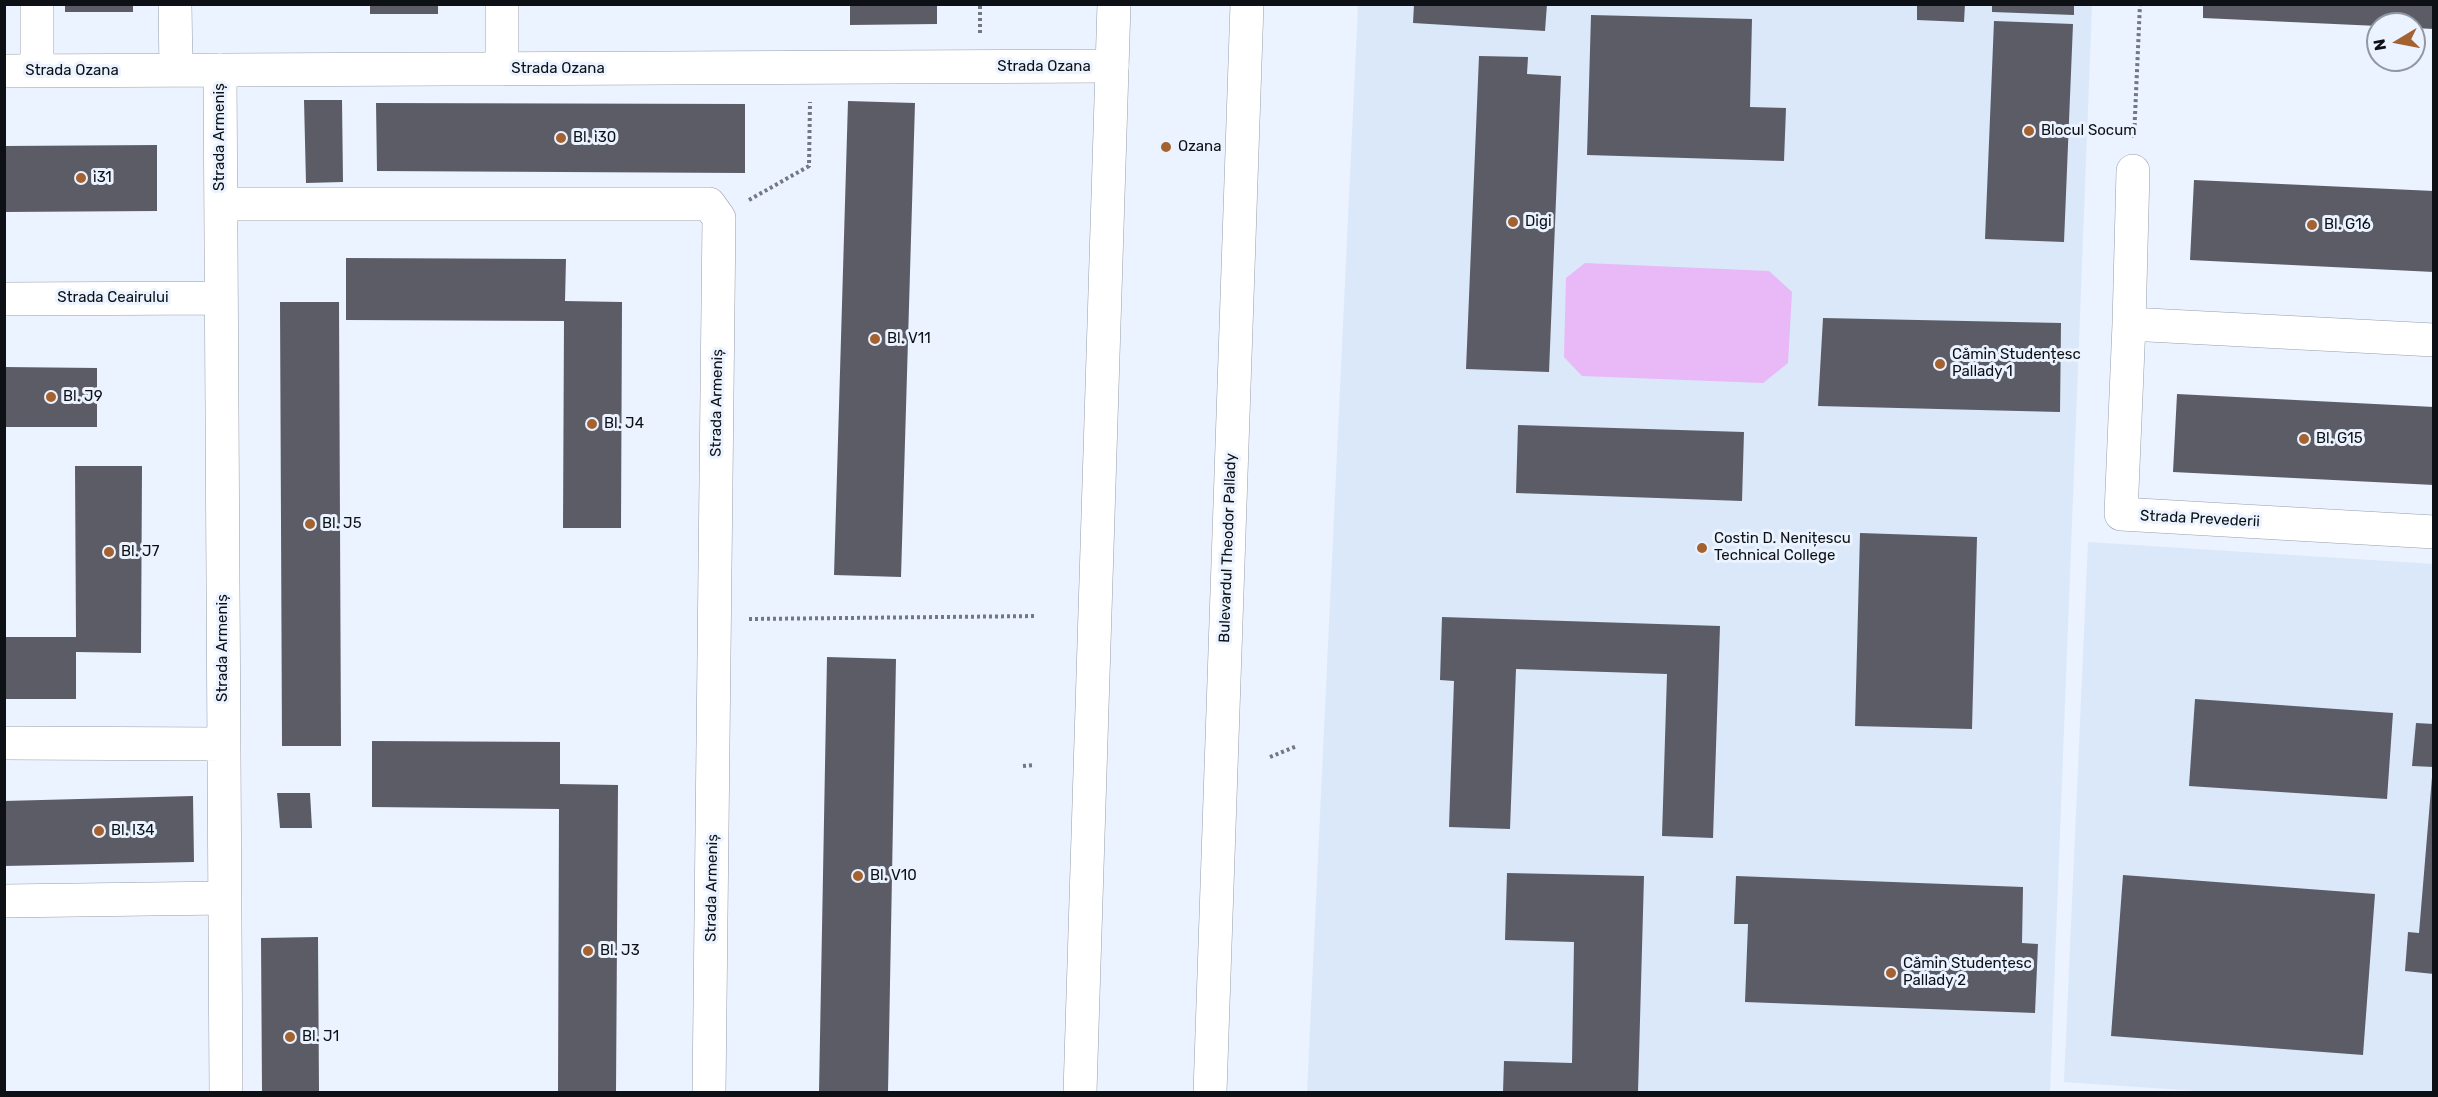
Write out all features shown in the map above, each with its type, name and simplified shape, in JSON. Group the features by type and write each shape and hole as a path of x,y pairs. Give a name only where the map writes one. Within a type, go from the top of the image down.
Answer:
{"street":[{"path":"37,4 37,71"},
{"path":"175,4 176,70"},
{"path":"502,4 502,69"},
{"path":"1080,1092 1114,4"},
{"name":"Bulevardul Theodor Pallady","path":"1210,1092 1247,4"},
{"name":"Strada Ozana","path":"4,71 1112,66"},
{"name":"Strada Armeniș","path":"220,70 226,1092"},
{"name":"Strada Prevederii","path":"2133,171 2121,514 2433,532"},
{"name":"Strada Armeniș","path":"220,204 709,204 719,218 709,1092"},
{"name":"Strada Ceairului","path":"4,299 221,298"},
{"path":"2128,324 2433,340"},
{"path":"4,743 224,744"},
{"path":"4,901 225,898"}],"path":[{"path":"2133,171 2140,4"},
{"path":"719,218 809,166 811,68"},
{"path":"715,620 1037,616"},
{"path":"1270,757 1297,746"},
{"path":"1023,766 1035,765"}],"shaded area":[{"name":"Costin D. Nenițescu Technical College","path":"1358,5 2092,5 2050,1092 1307,1092"},
{"path":"1585,263 1769,271 1792,292 1788,363 1763,383 1582,376 1564,357 1566,278"},
{"path":"2088,542 2433,564 2433,1092 2212,1092 2064,1082"}],"building":[{"path":"65,4 133,4 133,12 65,12"},
{"path":"370,4 438,4 438,14 370,14"},
{"path":"850,4 937,4 937,24 850,25"},
{"path":"1414,4 1547,4 1545,31 1413,23"},
{"path":"1917,4 1965,4 1964,22 1917,20"},
{"path":"1992,4 2074,4 2074,15 1992,12"},
{"path":"2203,4 2434,4 2434,29 2426,29 2426,12 2366,12 2366,25 2203,18"},
{"path":"1591,15 1752,19 1750,107 1786,108 1784,161 1587,155"},
{"name":"Blocul Socum","path":"1994,21 2073,24 2064,242 1985,239"},
{"name":"Digi","path":"1479,56 1528,57 1527,74 1561,76 1549,372 1466,369"},
{"path":"304,100 342,100 343,182 306,183"},
{"name":"Bl. V11","path":"848,101 915,103 901,577 834,575"},
{"name":"Bl. i30","path":"376,103 745,104 745,173 377,171"},
{"name":"i31","path":"157,145 157,211 4,212 4,146"},
{"name":"Bl. G16","path":"2194,180 2434,191 2434,272 2190,260"},
{"name":"Bl. J4","path":"346,258 566,259 565,301 622,302 621,528 563,528 564,321 346,320"},
{"name":"Bl. J5","path":"280,302 339,302 341,746 282,746"},
{"name":"Cămin Studențesc Pallady 1","path":"1823,318 2061,323 2060,412 1818,406"},
{"name":"Bl. J9","path":"4,367 97,368 97,427 4,427"},
{"name":"Bl. G15","path":"2177,394 2434,407 2434,485 2173,472"},
{"path":"1518,425 1744,432 1742,501 1516,493"},
{"name":"Bl. J7","path":"75,466 142,466 141,653 76,652 76,699 4,699 4,637 76,637"},
{"path":"1860,533 1977,537 1972,729 1855,726"},
{"path":"1442,617 1720,626 1713,838 1662,836 1667,674 1516,669 1510,829 1449,827 1454,681 1440,680"},
{"name":"Bl. V10","path":"827,657 896,659 888,1092 819,1092"},
{"path":"2195,699 2393,713 2387,799 2189,786"},
{"path":"2416,723 2434,724 2434,767 2412,766"},
{"name":"Bl. J3","path":"372,741 560,742 560,784 618,785 616,1092 558,1092 559,809 372,807"},
{"path":"2432,777 2434,777 2434,974 2405,971 2408,932 2419,933"},
{"path":"277,793 310,793 312,828 280,828"},
{"name":"Bl. I34","path":"193,796 194,862 4,866 4,801"},
{"path":"1507,873 1644,876 1638,1092 1503,1092 1504,1061 1572,1063 1574,942 1505,940"},
{"path":"2123,875 2375,894 2363,1055 2111,1036"},
{"name":"Cămin Studențesc Pallady 2","path":"1736,876 2023,887 2022,943 2038,944 2035,1013 1745,1002 1748,924 1734,924"},
{"name":"Bl. J1","path":"318,937 319,1092 262,1092 261,938"}],"place":[{"name":"Blocul Socum","path":"2029,131"},
{"name":"Bl. i30","path":"561,138"},
{"name":"Ozana","path":"1166,147"},
{"name":"i31","path":"81,178"},
{"name":"Digi","path":"1513,222"},
{"name":"Bl. G16","path":"2312,225"},
{"name":"Bl. V11","path":"875,339"},
{"name":"Cămin Studențesc Pallady 1","path":"1940,364"},
{"name":"Bl. J9","path":"51,397"},
{"name":"Bl. J4","path":"592,424"},
{"name":"Bl. G15","path":"2304,439"},
{"name":"Bl. J5","path":"310,524"},
{"name":"Costin D. Nenițescu Technical College","path":"1702,548"},
{"name":"Bl. J7","path":"109,552"},
{"name":"Bl. I34","path":"99,831"},
{"name":"Bl. V10","path":"858,876"},
{"name":"Bl. J3","path":"588,951"},
{"name":"Cămin Studențesc Pallady 2","path":"1891,973"},
{"name":"Bl. J1","path":"290,1037"}]}
